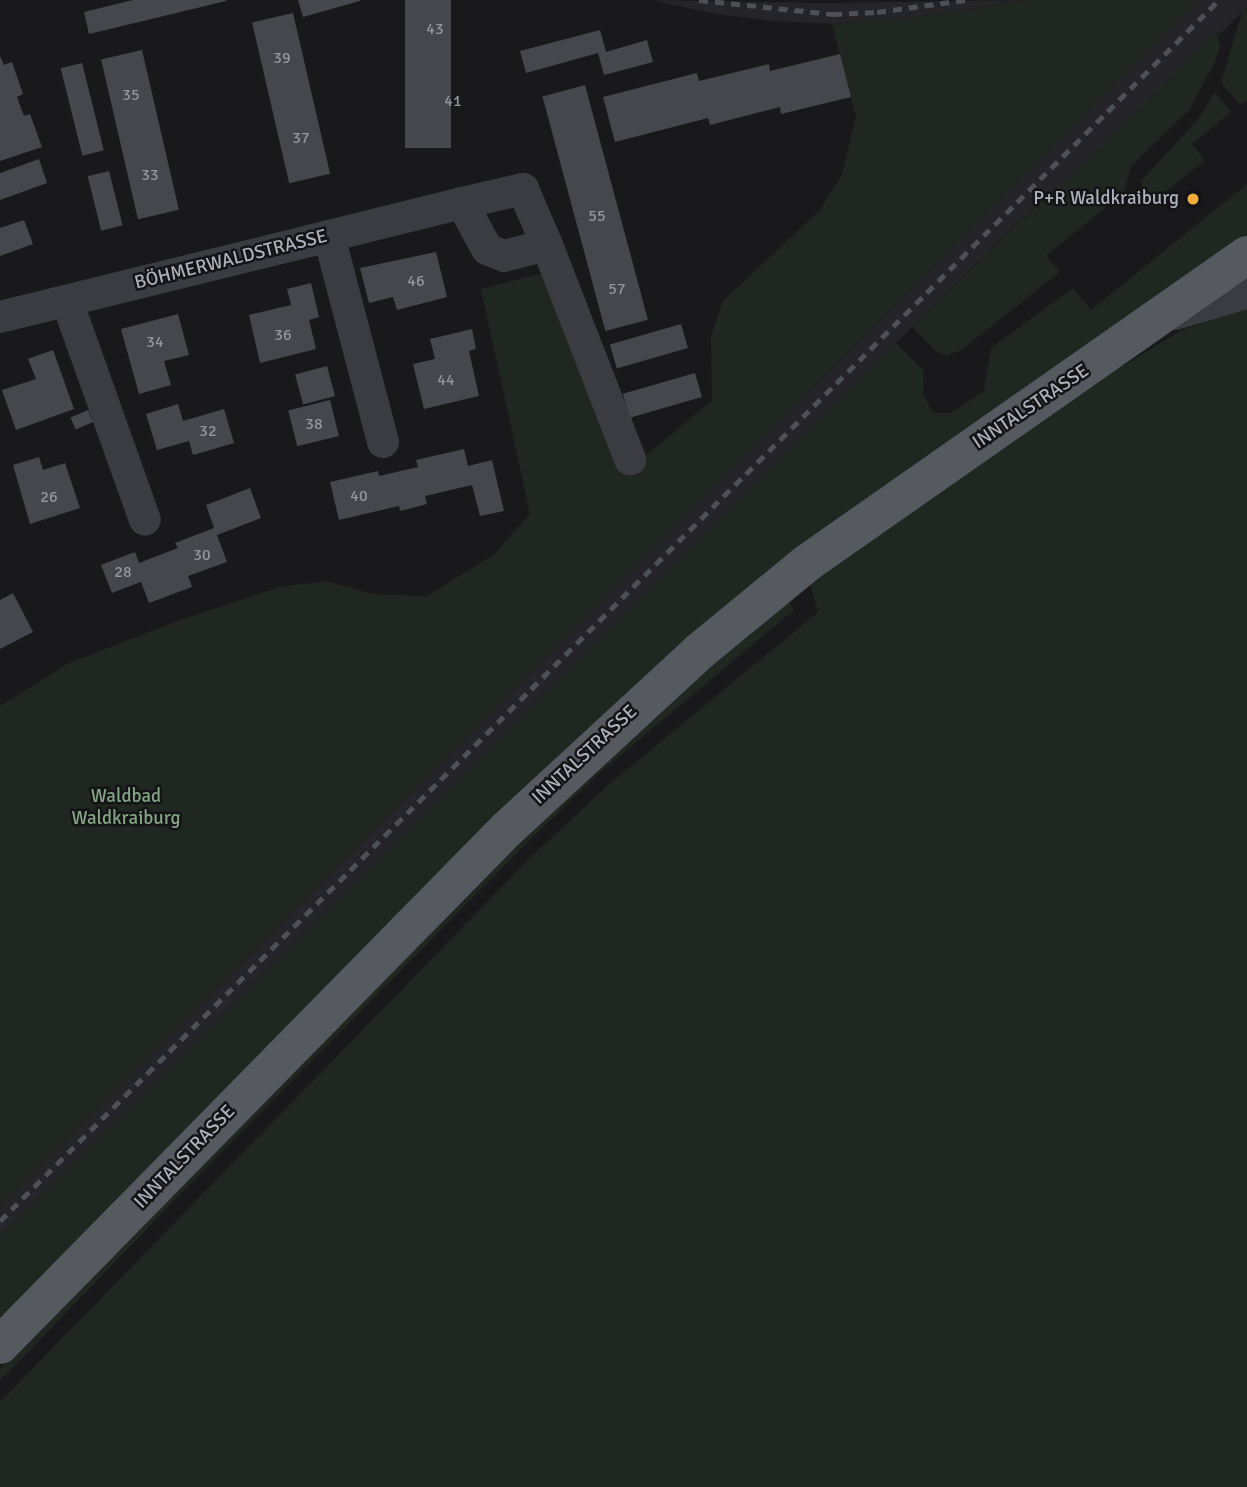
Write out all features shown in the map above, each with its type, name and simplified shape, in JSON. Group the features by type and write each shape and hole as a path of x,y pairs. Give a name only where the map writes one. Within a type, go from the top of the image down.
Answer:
{"main road":[{"name":"INNTALSTRASSE","path":"0,1345 506,830 699,651 807,563 1247,255"}],"street":[{"name":"BÖHMERWALDSTRASSE","path":"0,317 523,189 547,245"},
{"path":"463,204 487,249 504,256 547,245 630,459"},
{"path":"329,236 383,442"},
{"path":"1157,320 1247,293"},
{"path":"67,301 145,520"}],"shaded area":[{"path":"651,0 828,3 1022,0 942,14 832,24 772,21 711,13"},
{"path":"1198,0 1247,0 1247,7 1220,34 1217,32 1048,200 1044,197 912,327 0,1237 0,1206"}],"green space":[{"name":"Waldbad Waldkraiburg","path":"1022,0 1198,0 0,1206 0,706 67,664 177,621 280,587 326,581 374,594 427,596 493,555 530,514 481,289 550,271 640,460 712,400 711,336 723,301 820,210 842,174 856,117 832,24 942,14"},
{"path":"1247,7 1247,100 1240,105 1221,83 1242,12"},
{"path":"1217,31 1220,46 1215,62 1189,110 1131,166 1124,192 1046,256 1060,272 961,350 946,356 936,351 912,327 1045,197 1048,200"},
{"path":"1215,92 1231,112 1192,144 1205,160 1149,205 1142,195 1142,180 1198,119"},
{"path":"1247,184 1247,237 836,522 0,1322 0,1237 896,343 924,371 923,394 933,413 951,413 984,391 991,348 1073,288 1091,310"},
{"path":"1247,308 1247,1487 0,1487 0,1402 530,858 607,786 818,612 809,582 1108,375 1182,330"},
{"path":"787,598 794,610 597,775 198,1176 0,1381 0,1369 515,844"}],"building":[{"path":"133,0 226,1 89,34 84,12"},
{"path":"298,0 360,0 360,1 303,17"},
{"path":"405,0 451,0 451,148 405,148"},
{"path":"293,13 330,174 289,183 252,22"},
{"path":"600,30 606,52 647,40 653,62 604,75 598,53 526,73 520,51"},
{"path":"142,50 179,210 138,219 101,59"},
{"path":"840,54 851,97 781,114 780,107 710,125 708,118 615,142 603,97 697,73 699,81 769,64 770,71"},
{"path":"0,56 4,65 12,62 23,94 17,97 24,116 30,114 42,147 0,161"},
{"path":"82,63 104,150 82,156 61,68"},
{"path":"585,85 648,320 605,331 542,96"},
{"path":"39,159 47,183 0,200 0,173"},
{"path":"109,171 123,225 101,231 88,176"},
{"path":"24,220 33,244 0,256 0,228"},
{"path":"436,252 447,297 397,310 393,297 369,303 360,268"},
{"path":"311,283 319,317 309,320 316,349 260,363 249,315 291,305 287,289"},
{"path":"178,314 189,355 164,361 171,385 139,394 121,329"},
{"path":"681,324 688,348 617,368 610,344"},
{"path":"472,329 476,349 469,351 479,396 424,409 413,364 435,359 430,339"},
{"path":"53,350 74,409 16,430 2,390 36,379 28,359"},
{"path":"327,366 335,396 303,404 295,375"},
{"path":"695,373 702,397 630,418 623,394"},
{"path":"330,400 339,436 297,446 288,410"},
{"path":"178,404 183,421 224,409 234,443 193,455 189,441 157,450 146,414"},
{"path":"88,410 93,422 76,429 71,417"},
{"path":"464,449 468,466 492,460 504,511 480,516 472,485 425,496 427,504 400,511 399,506 339,520 330,482 378,471 379,476 418,467 416,460"},
{"path":"39,457 43,470 65,463 80,508 30,524 13,465"},
{"path":"250,488 261,518 217,535 227,562 188,576 192,587 149,603 141,582 112,593 101,565 135,552 139,563 178,548 175,543 214,528 206,505"},
{"path":"13,593 33,632 0,649 0,600"}],"railway":[{"path":"699,0 833,14 877,12 965,0"},
{"path":"0,1221 1219,0"}],"place":[{"name":"P+R Waldkraiburg","path":"1193,199"}]}
